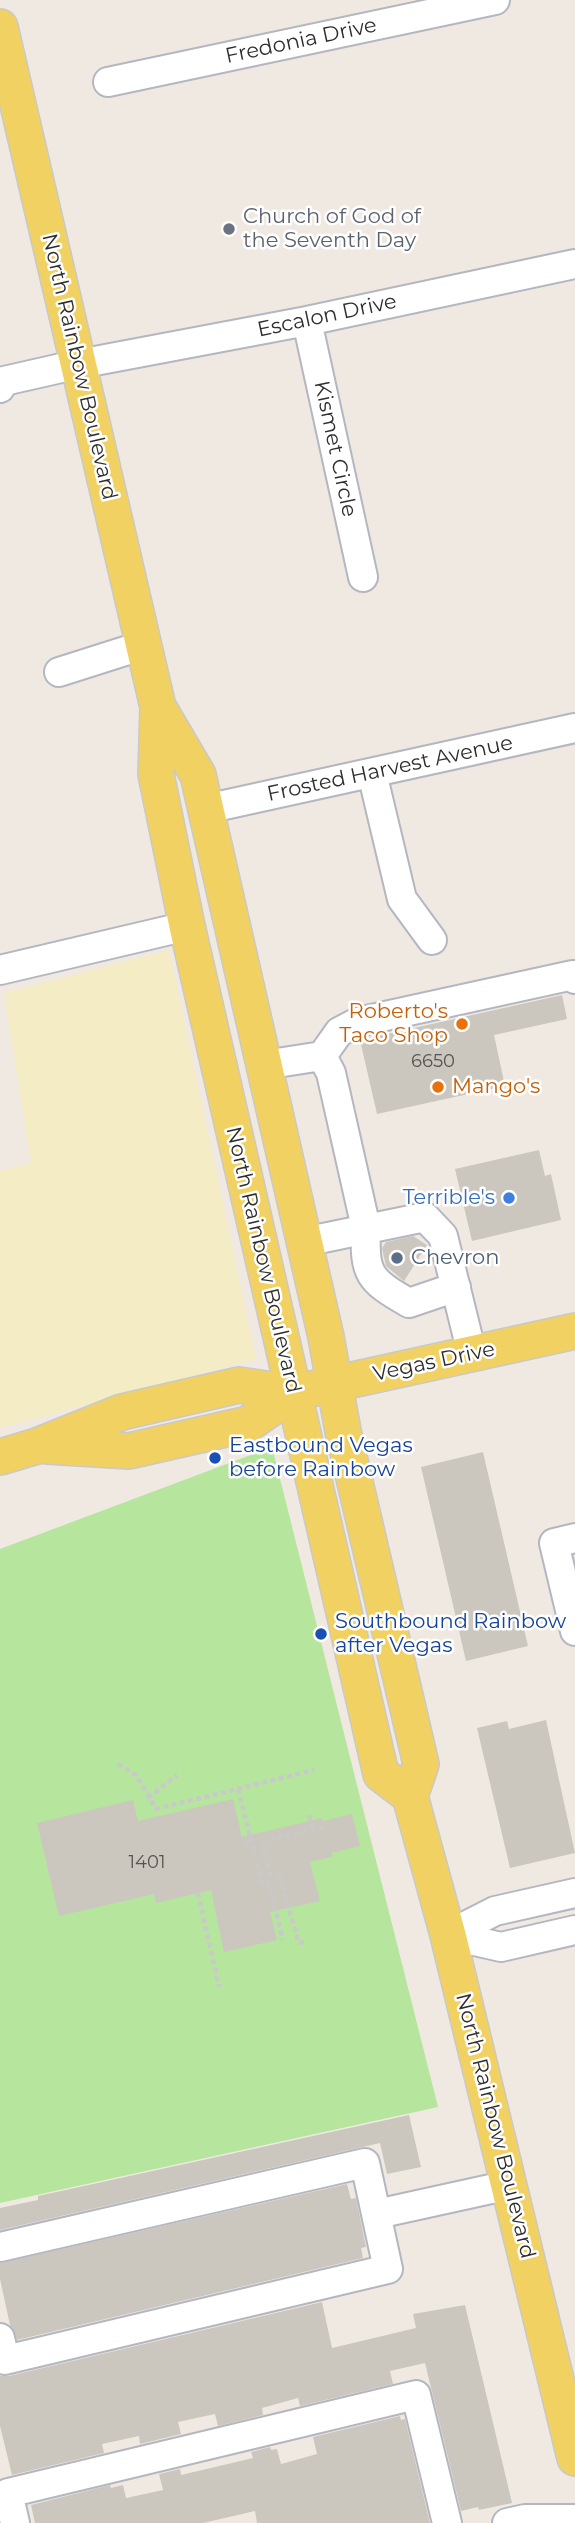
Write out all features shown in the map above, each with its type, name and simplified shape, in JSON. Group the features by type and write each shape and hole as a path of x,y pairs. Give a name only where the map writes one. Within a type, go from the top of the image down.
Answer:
{"main road":[{"name":"North Rainbow Boulevard","path":"0,27 158,707 156,774 187,926 381,1774 410,1796"},
{"name":"North Rainbow Boulevard","path":"158,707 198,775 304,1241 343,1431 421,1764 410,1796 448,1935 509,2185 567,2384 575,2458"},
{"name":"Vegas Drive","path":"0,1457 37,1446 129,1451 248,1424 293,1393 575,1331"}],"street":[{"name":"Fredonia Drive","path":"108,82 495,0"},
{"name":"Escalon Drive","path":"0,388 4,381 79,364 307,321 575,264"},
{"name":"Kismet Circle","path":"307,321 363,577"},
{"path":"60,672 144,645"},
{"name":"Frosted Harvest Avenue","path":"206,809 575,728"},
{"path":"372,773 402,899 432,940"},
{"path":"0,970 187,926"},
{"path":"264,1065 322,1056 339,1032 358,1022 573,975 575,979"},
{"path":"322,1056 331,1073 366,1228 365,1254 372,1277 384,1288 409,1303 456,1287"},
{"path":"304,1241 425,1217 443,1236 472,1354"},
{"path":"575,1538 554,1543 575,1632"},
{"path":"448,1935 495,1911 575,1893"},
{"path":"448,1935 501,1947 575,1930"},
{"path":"0,2247 365,2163 388,2269 5,2360 0,2338"},
{"path":"377,2214 509,2185"},
{"path":"15,2523 8,2493 416,2395 447,2523"},
{"path":"507,2523 526,2519 575,2519"}],"path":[{"path":"118,1764 136,1775 156,1809 314,1770"},
{"path":"148,1798 177,1775"},
{"path":"238,1789 247,1841 262,1883 268,1882 283,1940"},
{"path":"309,1815 313,1830"},
{"path":"247,1841 263,1841 326,1827"},
{"path":"263,1841 270,1874"},
{"path":"260,1877 278,1872 299,1944 304,1942"},
{"path":"198,1894 219,1987"}],"green space":[{"path":"272,1447 438,2107 0,2203 0,1549"}],"sand":[{"path":"169,950 256,1359 0,1428 0,1171 31,1163 4,993"}],"building":[{"path":"562,995 567,1019 494,1035 505,1086 377,1114 360,1040"},
{"name":"Terrible's","path":"539,1150 545,1176 551,1174 561,1220 472,1241 455,1169"},
{"path":"413,1236 427,1245 404,1281 386,1266 382,1248 386,1242"},
{"path":"483,1452 528,1646 466,1661 421,1467"},
{"path":"546,1720 575,1853 510,1868 477,1728 507,1721 509,1729"},
{"path":"233,1799 242,1837 322,1818 323,1821 352,1814 360,1846 310,1862 320,1901 270,1912 277,1940 224,1952 211,1890 156,1903 154,1894 59,1916 37,1823 133,1800 138,1821"},
{"path":"409,2115 421,2167 387,2174 380,2143 0,2230 0,2208 38,2200 38,2196"},
{"path":"347,2184 351,2199 356,2198 366,2247 361,2248 363,2258 17,2340 10,2325 0,2279 0,2263"},
{"path":"322,2302 332,2348 416,2328 413,2314 465,2305 512,2503 461,2511 425,2363 390,2371 393,2384 300,2406 298,2398 262,2408 263,2415 218,2426 215,2414 178,2422 181,2434 140,2444 139,2436 102,2444 104,2453 12,2475 0,2426 0,2376"},
{"path":"400,2416 401,2420 405,2419 430,2523 257,2523 255,2511 203,2523 35,2523 31,2505 110,2485 111,2488 123,2485 126,2498 163,2490 159,2474 180,2469 181,2475 253,2458 251,2452 270,2447 271,2450 277,2449 281,2464 317,2454 313,2437"}],"place":[{"name":"Church of God of the Seventh Day","path":"229,229"},
{"name":"Roberto's Taco Shop","path":"462,1024"},
{"name":"Mango's","path":"438,1087"},
{"name":"Terrible's","path":"509,1198"},
{"name":"Chevron","path":"397,1258"},
{"name":"Eastbound Vegas before Rainbow","path":"215,1458"},
{"name":"Southbound Rainbow after Vegas","path":"321,1634"}]}
